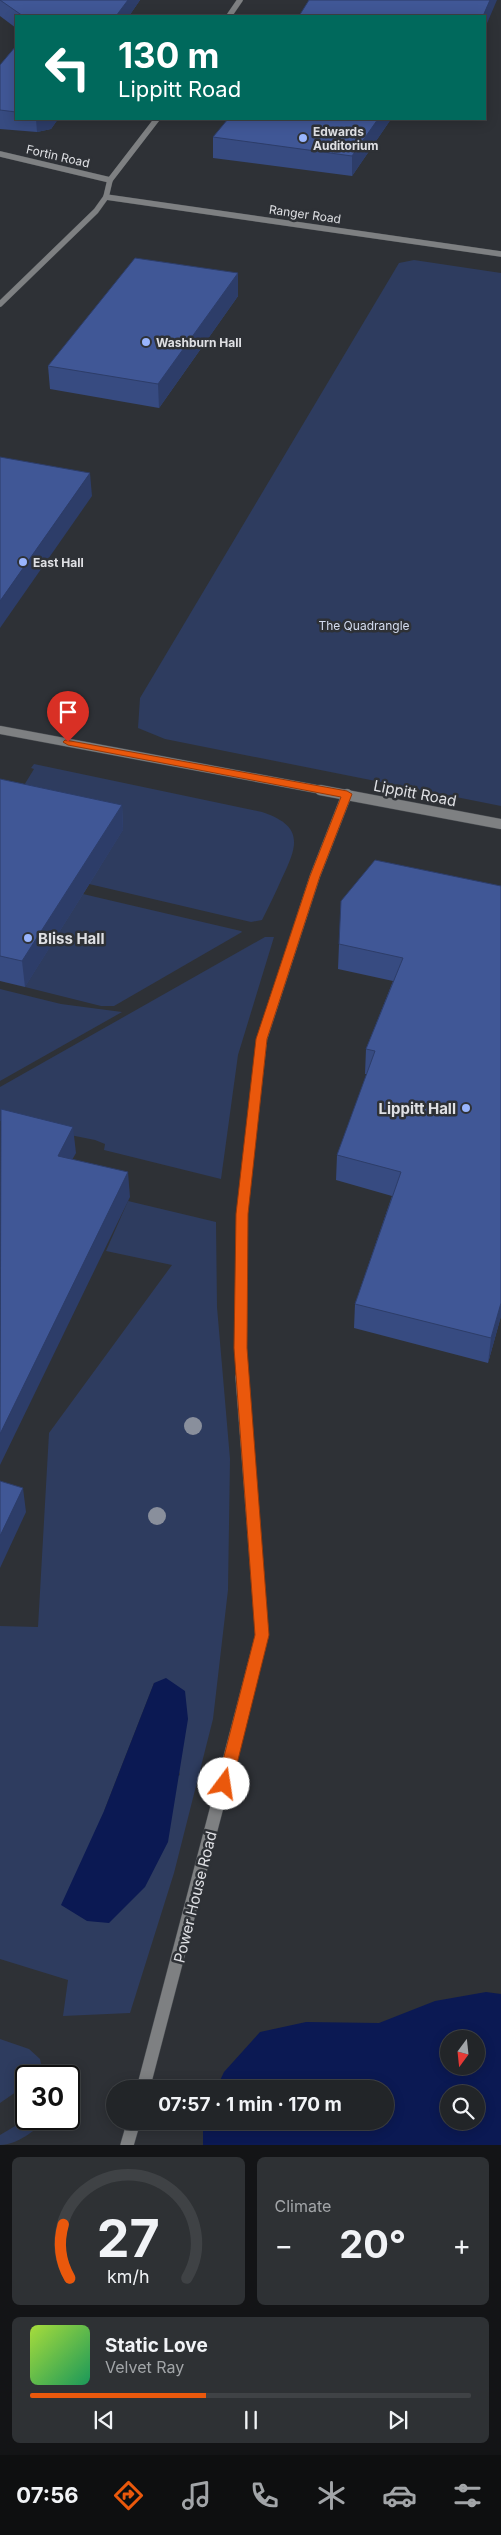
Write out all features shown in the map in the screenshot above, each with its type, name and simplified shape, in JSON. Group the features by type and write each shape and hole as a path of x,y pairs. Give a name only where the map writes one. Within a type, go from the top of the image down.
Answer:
{"street":[{"path":"230,15 240,0"},
{"path":"0,304 96,211 106,197 110,180 156,120"},
{"name":"Fortin Road","path":"0,154 110,180"},
{"name":"Ranger Road","path":"106,197 501,254"},
{"name":"Lippitt Road","path":"0,730 501,824"},
{"name":"Power House Road","path":"145,2080 181,1951 262,1635 240,1348 242,1214 262,1039 315,876 347,794"},
{"path":"127,2145 131,2130"}],"green space":[{"name":"The Quadrangle","path":"414,260 501,273 501,806 165,739 138,728 140,698 399,263"},
{"path":"34,764 262,812 285,824 291,830 294,838 292,856 262,920 251,922 89,884 123,830 0,803 18,795 34,769 31,768"},
{"path":"83,894 242,932 114,1006 101,1006 25,987"},
{"path":"265,937 274,937 238,1055 221,1179 104,1150 105,1144 95,1140 0,1121 0,1087"},
{"path":"0,989 61,1004 122,1012 0,1081"},
{"path":"128,1201 216,1222 217,1307 230,1459 228,1590 213,1719 174,1873 130,2013 63,2016 68,1980 0,1959 0,1626 38,1627 49,1433 172,1265 106,1251","holes":["154,1683 180,1775 104,1811"]},
{"path":"0,2039 29,2049 40,2059 41,2065 15,2065 15,2093 0,2103"},
{"path":"15,2126 15,2130 34,2130 19,2140 0,2145 0,2135"}],"shaded area":[{"path":"166,1678 185,1691 188,1719 168,1842 145,1887 109,1923 87,1921 61,1905 104,1811 154,1683"},
{"path":"486,1992 501,1994 501,2145 203,2145 203,2130 394,2130 394,2080 220,2080 224,2072 260,2032 306,2022 379,2023 435,2001"}],"building":[{"path":"0,0 128,0 117,15 22,15"},
{"path":"309,0 490,0 483,15 300,15"},
{"path":"15,47 15,112 0,110 0,65"},
{"path":"227,120 377,120 352,156 213,137"},
{"name":"Washburn Hall","path":"135,258 238,273 158,384 48,366"},
{"name":"East Hall","path":"0,457 90,473 0,601"},
{"name":"Bliss Hall","path":"0,779 122,805 22,961 0,956"},
{"name":"Lippitt Hall","path":"375,860 501,886 501,1303 491,1338 355,1304 401,1172 337,1155 375,1051 366,1049 403,958 339,944 341,901"},
{"path":"1,1109 73,1127 58,1156 128,1172 0,1434"},
{"path":"0,1481 23,1488 0,1536"}],"place":[{"name":"Edwards Auditorium","path":"303,138"},
{"name":"Washburn Hall","path":"146,342"},
{"name":"East Hall","path":"23,562"},
{"name":"Bliss Hall","path":"28,938"},
{"name":"Lippitt Hall","path":"466,1108"}],"route":[{"path":"68,742 347,794 315,876 262,1039 242,1214 240,1348 262,1635 224,1784"}]}
